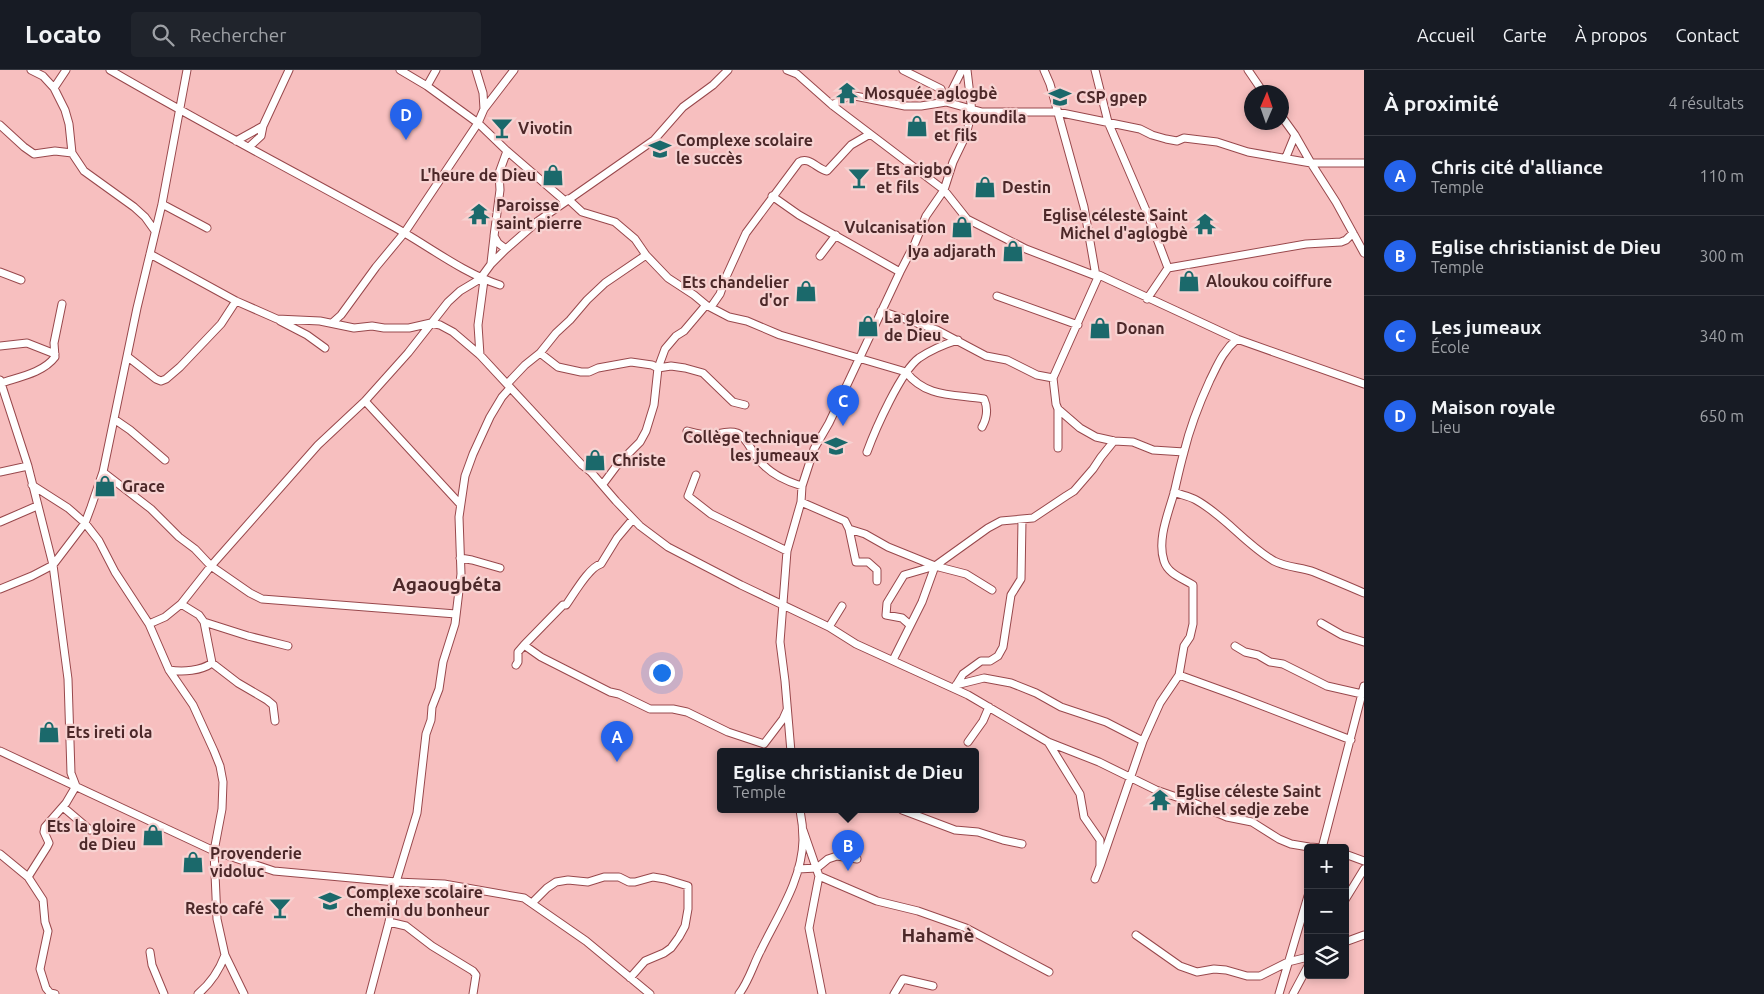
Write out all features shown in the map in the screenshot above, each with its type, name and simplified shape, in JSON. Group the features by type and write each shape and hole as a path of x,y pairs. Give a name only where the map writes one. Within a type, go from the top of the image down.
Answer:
{"street":[{"path":"31,70 43,76 54,88 65,110 69,124 72,153 84,171 134,207 145,217 155,231"},
{"path":"54,88 66,70"},
{"path":"110,70 179,110 405,232 482,279 500,285"},
{"path":"0,589 53,565 84,523 91,507 103,472 137,308 162,204 187,70"},
{"path":"249,147 259,139 263,126 289,70"},
{"path":"400,70 427,86 478,123 507,151 582,212 614,222 635,239 646,255 668,278 709,306 729,317 748,321 780,335 906,372 920,386 934,392 984,399 987,409 985,422 982,426"},
{"path":"427,86 436,70"},
{"path":"476,70 483,93 484,109"},
{"path":"332,323 341,315 376,267 405,232 478,123 484,109 514,70"},
{"path":"480,355 478,348 478,325 482,279 491,264 506,249 566,200 654,140 682,107 714,85 728,70"},
{"path":"787,70 797,74 832,105 944,190 967,219 1026,249 1097,276 1237,339 1364,384"},
{"path":"903,70 941,89 946,102"},
{"path":"946,102 962,70"},
{"path":"792,748 780,642 787,551 801,502 802,486 814,449 829,423 926,216 944,190 953,162 966,135 972,112 967,70"},
{"path":"1044,70 1050,84 1084,207 1097,276 1078,325 1053,378 1058,409 1058,448"},
{"path":"1096,70 1108,122 1148,215 1168,268"},
{"path":"1248,70 1258,85"},
{"path":"832,105 850,95 905,106 921,106 946,102 972,112 1057,112 1140,129 1152,135 1177,141 1184,138 1194,138 1225,144 1248,152 1311,163 1364,163"},
{"path":"0,126 34,154 55,151 72,153"},
{"path":"236,141 263,126"},
{"path":"1289,127 1336,202 1364,253"},
{"path":"603,484 618,464 640,442 646,431 654,404 658,368 665,349 720,294 746,233 772,196 799,162 808,160 824,171 827,171 851,145 870,134"},
{"path":"1286,158 1295,135"},
{"path":"491,264 500,190 499,173 507,151"},
{"path":"772,196 799,214 900,272"},
{"path":"162,204 207,228"},
{"path":"1147,298 1168,268 1306,244 1340,242 1346,240 1353,233"},
{"path":"820,256 836,235"},
{"path":"494,236 498,243 506,249"},
{"path":"150,254 236,301 307,335 325,348"},
{"path":"370,994 389,922 396,882 417,813 426,734 456,614 461,574 460,504 465,476 473,454 490,417 508,386 525,365 540,353 556,333 605,283 646,255"},
{"path":"0,272 21,280"},
{"path":"148,624 165,617 181,604 211,566 318,445 365,401 408,354 448,302 460,291 482,279"},
{"path":"997,296 1078,325"},
{"path":"128,357 156,379 161,381 166,379 222,324 236,301"},
{"path":"62,304 54,343 55,358 47,366 0,382 28,466 53,565 68,689 71,772 76,786"},
{"path":"881,311 936,330 986,356 1007,360 1036,374 1053,378"},
{"path":"277,319 320,321 354,328 372,326 399,328 431,323 440,325 453,332 480,355 582,465 603,484 633,519 668,547 828,627 856,644 955,687 1048,742 1082,755 1156,790 1228,817 1252,822 1279,839 1304,846"},
{"path":"1095,879 1143,741 1160,703 1179,675 1184,646 1192,632 1193,587 1192,584 1169,571 1166,566 1162,553 1164,531 1196,412 1218,363 1227,347 1237,339"},
{"path":"867,452 872,436 906,372 918,358 943,345 958,340"},
{"path":"0,346 27,343 55,354"},
{"path":"540,353 558,367 581,372 631,362 652,365 658,368 671,366 685,368 703,374 733,402 745,405"},
{"path":"365,401 398,434 460,504"},
{"path":"1058,409 1080,428 1096,437 1114,441 1133,442 1153,450 1184,452"},
{"path":"114,419 165,460"},
{"path":"687,431 704,435 728,432 738,434 759,461 769,470 786,481 802,486"},
{"path":"910,625 902,618 886,616 887,604 904,575 935,566 988,528 1001,521 1022,520 1039,514 1074,490 1114,441"},
{"path":"0,472 28,466"},
{"path":"103,472 150,509 211,566 262,599 456,614"},
{"path":"696,475 688,496 711,514 787,551"},
{"path":"32,485 75,514 99,541 115,572 148,624 169,670 193,706 220,766 223,782 222,809 214,850 217,919 224,955 243,993"},
{"path":"1174,492 1194,499 1204,505 1238,532 1252,546 1276,562 1312,572 1364,593"},
{"path":"801,502 845,521 849,529 856,562 868,562 877,570 877,581"},
{"path":"0,522 37,506"},
{"path":"75,514 91,507"},
{"path":"516,666 518,652 562,606 566,605 586,579 591,569 601,564 617,538 633,519"},
{"path":"955,687 963,674 981,662 990,661 998,656 1003,647 1011,595 1021,579 1022,520"},
{"path":"849,529 865,534 935,566 966,574 992,590"},
{"path":"460,558 500,568"},
{"path":"894,660 922,602 935,566"},
{"path":"181,604 199,615 204,622 212,663 273,705 275,721"},
{"path":"828,627 842,606"},
{"path":"204,622 288,646"},
{"path":"1320,623 1342,635 1364,642"},
{"path":"524,645 541,658 610,692 650,708 687,712 728,732 764,744 783,720 787,708"},
{"path":"1235,646 1270,662 1283,664 1327,686 1362,694"},
{"path":"169,670 192,670 206,667 212,663"},
{"path":"1179,675 1351,740"},
{"path":"955,687 984,678 1011,683 1036,693 1061,707 1106,722 1143,741"},
{"path":"1324,844 1364,686"},
{"path":"968,742 983,721 989,707"},
{"path":"1048,742 1080,794 1084,817 1100,840 1100,866"},
{"path":"0,751 214,850 274,871 396,882 444,884 511,894 524,898 533,902 586,941 630,978 640,990 650,994"},
{"path":"63,780 71,772"},
{"path":"28,877 49,843 44,832 46,828 63,807 76,786"},
{"path":"63,807 90,830"},
{"path":"739,994 745,986 760,950 786,902 798,869 803,842 800,813"},
{"path":"910,813 955,830 978,832 1022,844"},
{"path":"803,830 819,876 810,928 822,994"},
{"path":"0,854 28,877 43,900 48,928 40,969 46,988 55,994"},
{"path":"1349,855 1364,861"},
{"path":"798,869 817,868 828,859 837,856 857,859"},
{"path":"1349,893 1364,869"},
{"path":"819,876 878,901 918,911 966,928 1049,972"},
{"path":"533,902 547,888 556,882 562,881 588,882 604,877 619,877 629,882 635,882 653,877 688,886 688,909 685,926 679,937 664,954 645,961 630,978"},
{"path":"1279,994 1304,909"},
{"path":"389,922 406,926 432,946 473,971 476,975 473,994"},
{"path":"1136,935 1180,966 1196,972 1214,969 1226,970 1253,977 1260,976 1288,962 1304,958"},
{"path":"1349,941 1364,935"},
{"path":"150,952 152,965 164,994"},
{"path":"198,994 220,969 224,955"},
{"path":"1293,994 1304,973"},
{"path":"894,994 902,979 933,986"},
{"path":"924,984 928,994"}],"place":[{"name":"Mosquée aglogbè","path":"847,93"},
{"name":"CSP gpep","path":"1060,97"},
{"name":"Ets koundila et fils","path":"917,126"},
{"name":"Vivotin","path":"502,128"},
{"name":"Maison royale","path":"406,140"},
{"name":"Complexe scolaire le succès","path":"660,149"},
{"name":"L'heure de Dieu","path":"553,175"},
{"name":"Ets arigbo et fils","path":"859,178"},
{"name":"Destin","path":"985,187"},
{"name":"Paroisse saint pierre","path":"479,214"},
{"name":"Eglise céleste Saint Michel d'aglogbè","path":"1205,224"},
{"name":"Vulcanisation","path":"962,227"},
{"name":"Iya adjarath","path":"1013,251"},
{"name":"Aloukou coiffure","path":"1189,281"},
{"name":"Ets chandelier d'or","path":"806,291"},
{"name":"La gloire de Dieu","path":"868,326"},
{"name":"Donan","path":"1100,328"},
{"name":"Les jumeaux","path":"843,426"},
{"name":"Collège technique les jumeaux","path":"836,446"},
{"name":"Christe","path":"595,460"},
{"name":"Grace","path":"105,486"},
{"name":"Ets ireti ola","path":"49,732"},
{"name":"Chris cité d'alliance","path":"617,762"},
{"name":"Eglise céleste Saint Michel sedje zebe","path":"1160,800"},
{"name":"Ets la gloire de Dieu","path":"153,835"},
{"name":"Provenderie vidoluc","path":"193,862"},
{"name":"Eglise christianist de Dieu","path":"848,871"},
{"name":"Complexe scolaire chemin du bonheur","path":"330,901"},
{"name":"Resto café","path":"280,908"}],"district":[{"name":"Agaougbéta","path":"447,584"},
{"name":"Hahamè","path":"938,935"}]}
